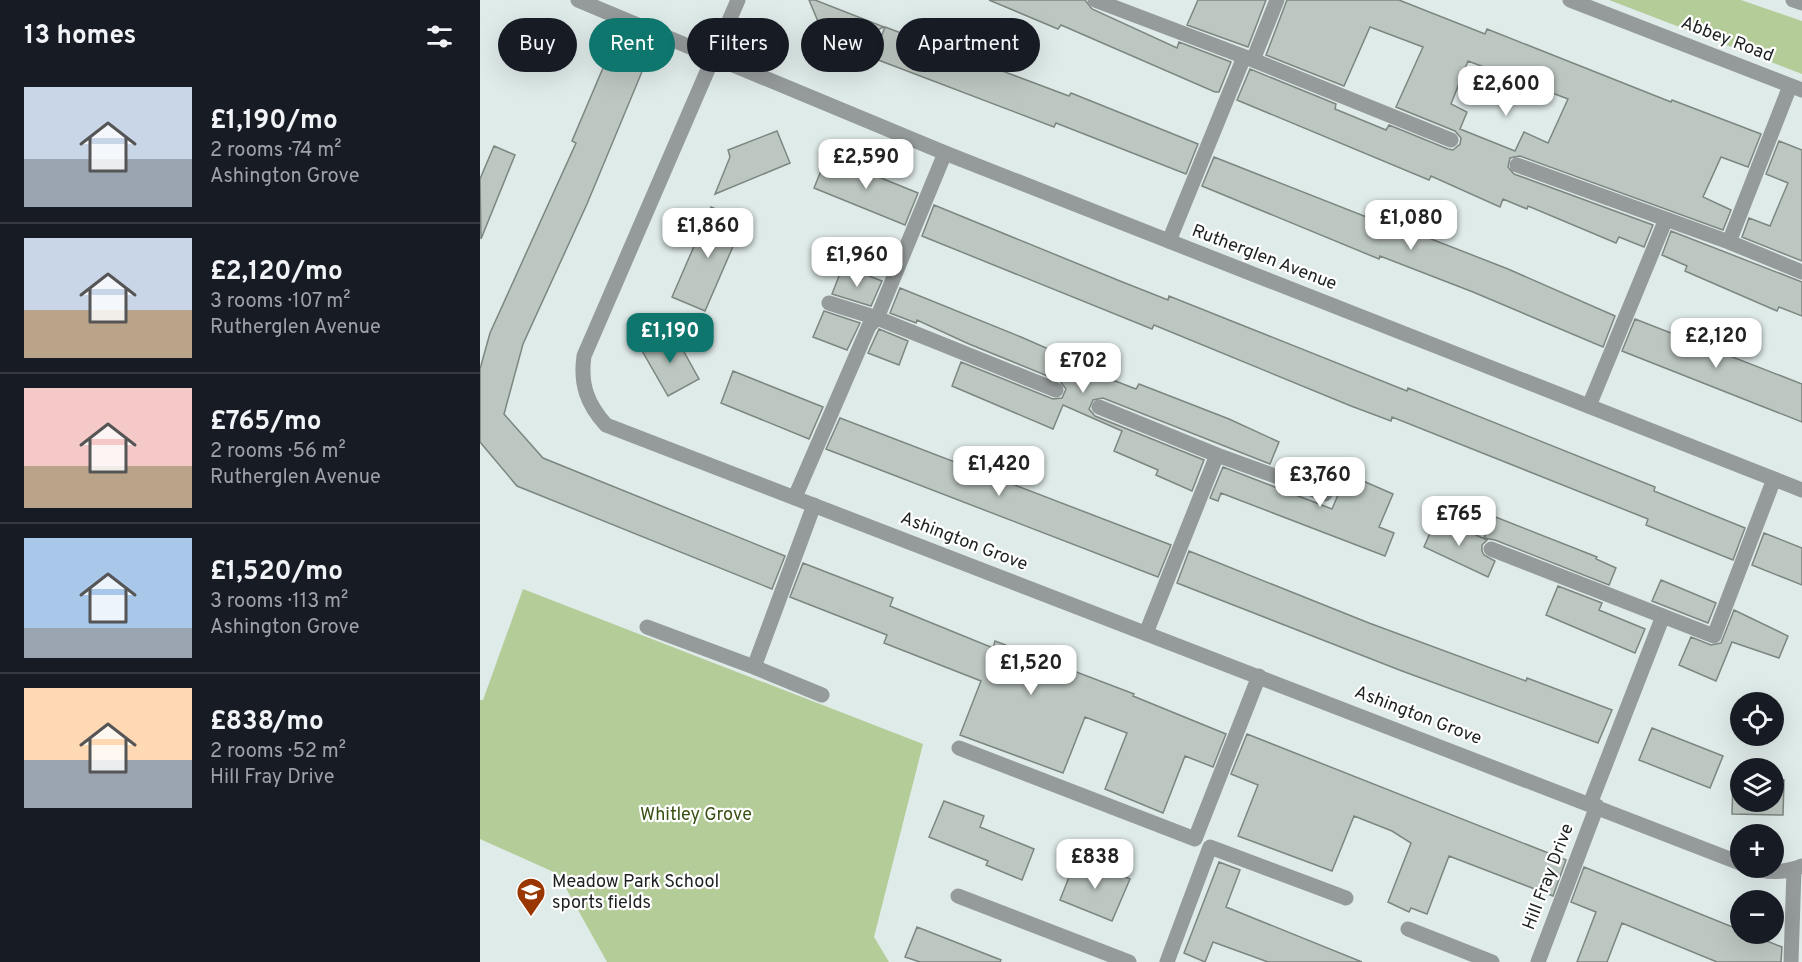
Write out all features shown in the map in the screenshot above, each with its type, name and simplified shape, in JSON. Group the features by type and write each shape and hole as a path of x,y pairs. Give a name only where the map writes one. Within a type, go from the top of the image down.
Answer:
{"street":[{"name":"Rutherglen Avenue","path":"578,0 687,46"},
{"name":"Ashington Grove","path":"730,18 738,0"},
{"path":"1095,0 1451,140"},
{"path":"1169,242 1277,0"},
{"name":"Abbey Road","path":"1570,0 1796,88"},
{"path":"1793,0 1802,3"},
{"name":"Ashington Grove","path":"707,72 584,356 581,375 586,396 606,425 1730,859"},
{"name":"Rutherglen Avenue","path":"750,72 945,153 1802,490"},
{"path":"1729,242 1796,88"},
{"path":"795,497 869,326 877,318 945,153"},
{"path":"1517,165 1729,242 1802,272"},
{"path":"1589,406 1666,219"},
{"path":"829,303 877,318 1056,390"},
{"path":"1099,407 1325,494"},
{"path":"1146,633 1217,454"},
{"path":"1491,549 1714,636 1774,479"},
{"path":"754,667 814,505"},
{"name":"Hill Fray Drive","path":"1538,962 1663,616"},
{"path":"647,627 822,695"},
{"path":"1195,839 1259,676"},
{"path":"959,748 1346,898"},
{"path":"1167,962 1210,847"},
{"path":"1791,962 1798,867"},
{"path":"958,896 1129,962"},
{"path":"1408,929 1492,962"}],"green space":[{"path":"1609,0 1741,0 1802,21 1802,74"},
{"name":"Whitley Grove","path":"523,589 923,744 874,937 889,962 607,962 558,874 480,839 480,700 483,700"}],"building":[{"path":"809,0 815,0 861,18 817,18"},
{"path":"989,0 1085,0 1092,9 1177,48 1179,42 1231,62 1219,92 1215,92 1061,25 1058,29 1040,21 1040,18 1032,18"},
{"path":"1198,0 1266,0 1248,47 1187,25"},
{"path":"1287,0 1399,0 1485,34 1487,29 1671,102 1672,100 1761,134 1748,167 1721,157 1703,197 1731,210 1723,230 1520,156 1510,158 1508,167 1514,174 1653,225 1644,247 1619,237 1616,243 1528,206 1527,209 1503,199 1500,207 1431,176 1429,180 1237,100 1250,69 1336,104 1335,109 1386,130 1389,125 1453,150 1460,144 1461,138 1455,131 1396,107 1423,47 1370,27 1344,86 1266,55","holes":["1468,61 1568,99 1548,143 1524,132 1515,151 1460,129 1467,112 1451,104"]},
{"path":"885,27 896,31 896,67 884,62"},
{"path":"601,72 642,72 587,204 523,344 504,414 543,458 785,556 772,589 517,486 480,442 480,369 490,333 576,143 572,141"},
{"path":"910,72 1005,72 1069,96 1071,93 1198,144 1186,174 1056,123 1054,127"},
{"path":"777,131 790,163 715,194 730,157 728,150"},
{"path":"1779,141 1802,150 1802,261 1742,237 1749,218 1770,226 1788,183 1766,174"},
{"path":"494,146 515,155 481,239 480,179"},
{"path":"827,156 918,193 905,225 814,188"},
{"path":"1214,157 1397,229 1398,226 1508,269 1615,316 1603,347 1473,292 1380,256 1379,259 1202,186"},
{"path":"934,205 1168,300 1169,296 1655,487 1654,491 1745,528 1733,560 1646,525 1648,519 1392,417 1391,421 1351,406 1154,325 1152,329 922,236"},
{"path":"711,207 744,221 705,311 672,297"},
{"path":"1671,231 1802,282 1802,316 1779,307 1777,311 1685,271 1687,266 1662,255"},
{"path":"841,271 862,279 864,274 882,281 871,306 832,294"},
{"path":"900,288 1021,337 1060,354 1058,357 1110,379 1136,389 1139,384 1229,419 1279,442 1270,464 1103,398 1093,400 1089,409 1095,416 1204,460 1192,491 1156,475 1158,470 1114,451 1122,431 1063,405 1053,429 952,386 961,362 1053,399 1062,398 1066,389 1060,381 917,320 916,323 890,313"},
{"path":"824,311 860,323 847,350 813,337"},
{"path":"1635,319 1802,384 1802,422 1622,351"},
{"path":"879,329 908,341 899,365 868,353"},
{"path":"673,332 699,379 668,396 641,349"},
{"path":"733,371 823,407 809,439 721,403"},
{"path":"840,418 1171,545 1158,577 826,449"},
{"path":"1223,467 1332,509 1347,474 1393,494 1379,527 1394,533 1385,556 1221,493 1218,501 1210,498"},
{"path":"1493,516 1597,557 1596,559 1616,568 1609,585 1495,540 1484,538"},
{"path":"1437,517 1487,540 1482,545 1482,551 1484,555 1495,561 1488,577 1424,547"},
{"path":"1764,533 1802,548 1802,585 1752,565"},
{"path":"1189,551 1369,623 1612,710 1598,743 1402,671 1177,583"},
{"path":"803,563 893,598 890,606 993,648 995,641 1134,694 1133,696 1226,734 1213,767 1185,756 1163,813 1105,789 1127,733 1085,717 1063,773 960,735 981,681 884,643 887,635 790,597"},
{"path":"1661,580 1716,603 1708,623 1652,601"},
{"path":"1558,586 1602,603 1599,610 1645,629 1635,653 1546,615"},
{"path":"1734,610 1788,636 1779,658 1732,642 1716,681 1679,665 1691,637 1711,645 1721,643"},
{"path":"1652,728 1723,756 1710,788 1639,760"},
{"path":"1247,734 1566,860 1553,896 1449,856 1427,914 1411,908 1409,912 1388,902 1411,843 1392,831 1354,816 1332,871 1238,836 1258,785 1231,774"},
{"path":"944,801 984,816 980,827 1034,849 1022,880 986,865 988,861 929,837"},
{"path":"1732,812 1783,812 1783,815 1732,814"},
{"path":"1075,862 1099,871 1101,867 1130,879 1112,921 1060,900"},
{"path":"1219,862 1240,870 1226,907 1362,962 1268,962 1213,942 1205,962 1184,953"},
{"path":"1584,867 1730,926 1730,944 1774,944 1782,947 1781,962 1717,962 1622,923 1607,962 1577,962 1596,912 1571,902"},
{"path":"917,927 1001,960 1000,962 920,962 905,957"}],"place":[{"name":"Meadow Park School sports fields","path":"531,918"}]}
